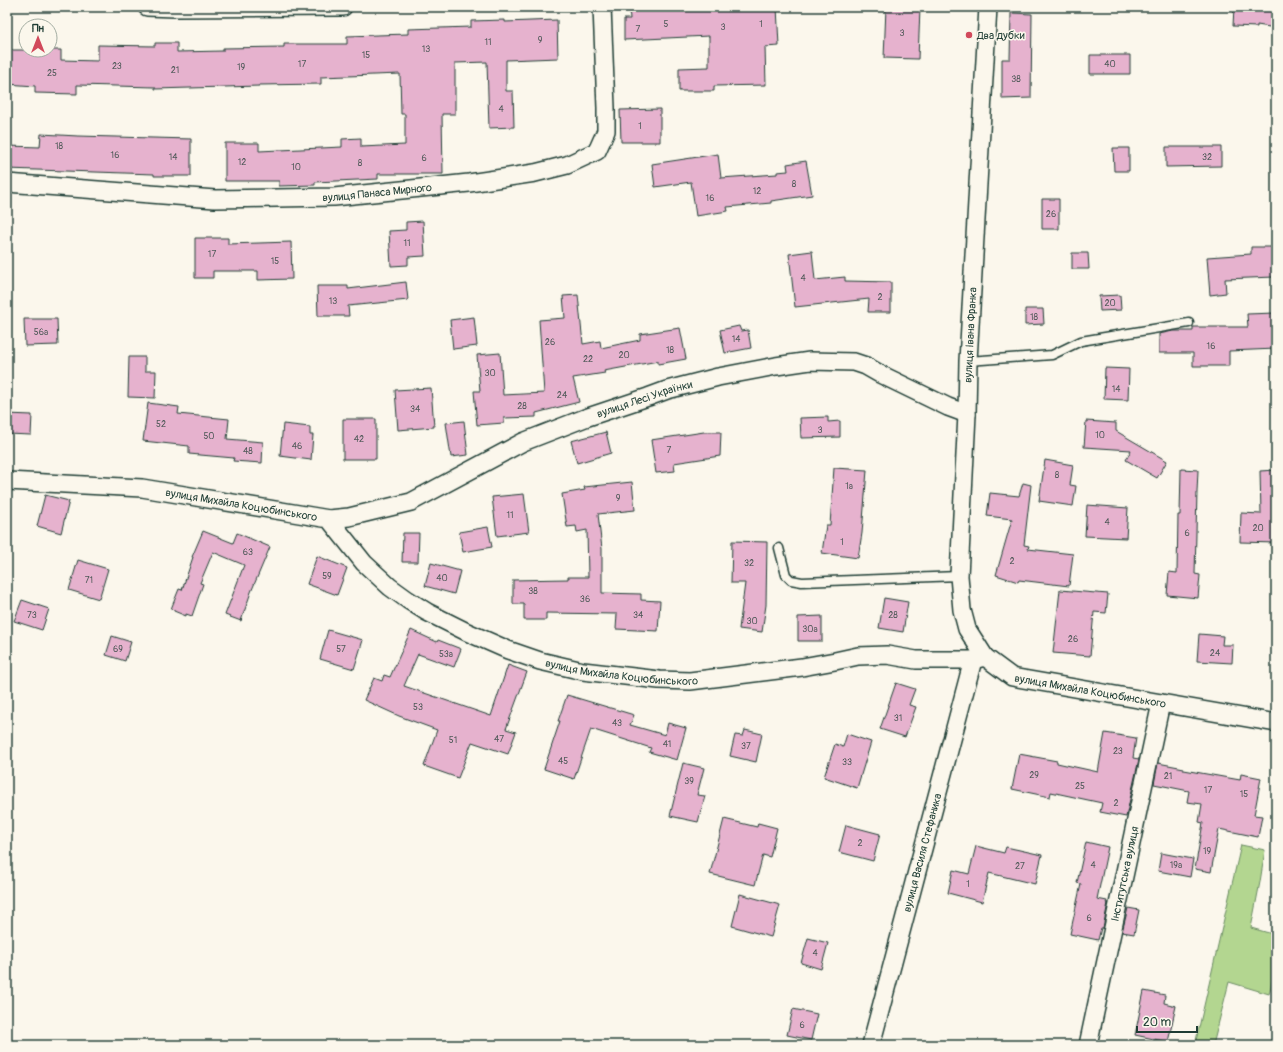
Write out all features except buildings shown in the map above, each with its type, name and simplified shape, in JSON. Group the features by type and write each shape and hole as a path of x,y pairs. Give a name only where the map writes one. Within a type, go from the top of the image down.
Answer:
{"street":[{"path":"147,7 343,7"},
{"name":"вулиця Панаса Мирного","path":"7,183 215,199 334,197 469,183 535,173 568,165 597,151 606,131 602,7"},
{"name":"вулиця Івана Франка","path":"979,658 967,629 962,610 959,576 967,414 968,361 988,7"},
{"name":"вулиця Лесі Українки","path":"329,518 349,516 411,502 523,442 648,396 718,377 810,360 854,362 866,366 943,404 967,414"},
{"name":"вулиця Михайла Коцюбинського","path":"7,481 142,488 329,518 364,562 390,588 427,612 508,650 540,661 583,671 658,680 690,682 835,662 858,656 887,655 916,660 979,658 1012,677 1276,722"},
{"name":"вулиця Василя Стефаника","path":"871,1045 979,658"},
{"name":"Інститутська вулиця","path":"1088,1045 1161,703"}],"lane":[{"path":"968,361 1052,355 1081,340 1189,323"},
{"path":"779,548 786,575 791,580 802,582 959,576"}],"green space":[{"path":"1241,845 1265,850 1251,928 1276,935 1276,966 1269,994 1229,982 1213,1045 1195,1045"}],"place":[{"name":"Два дубки","path":"969,35"}]}
